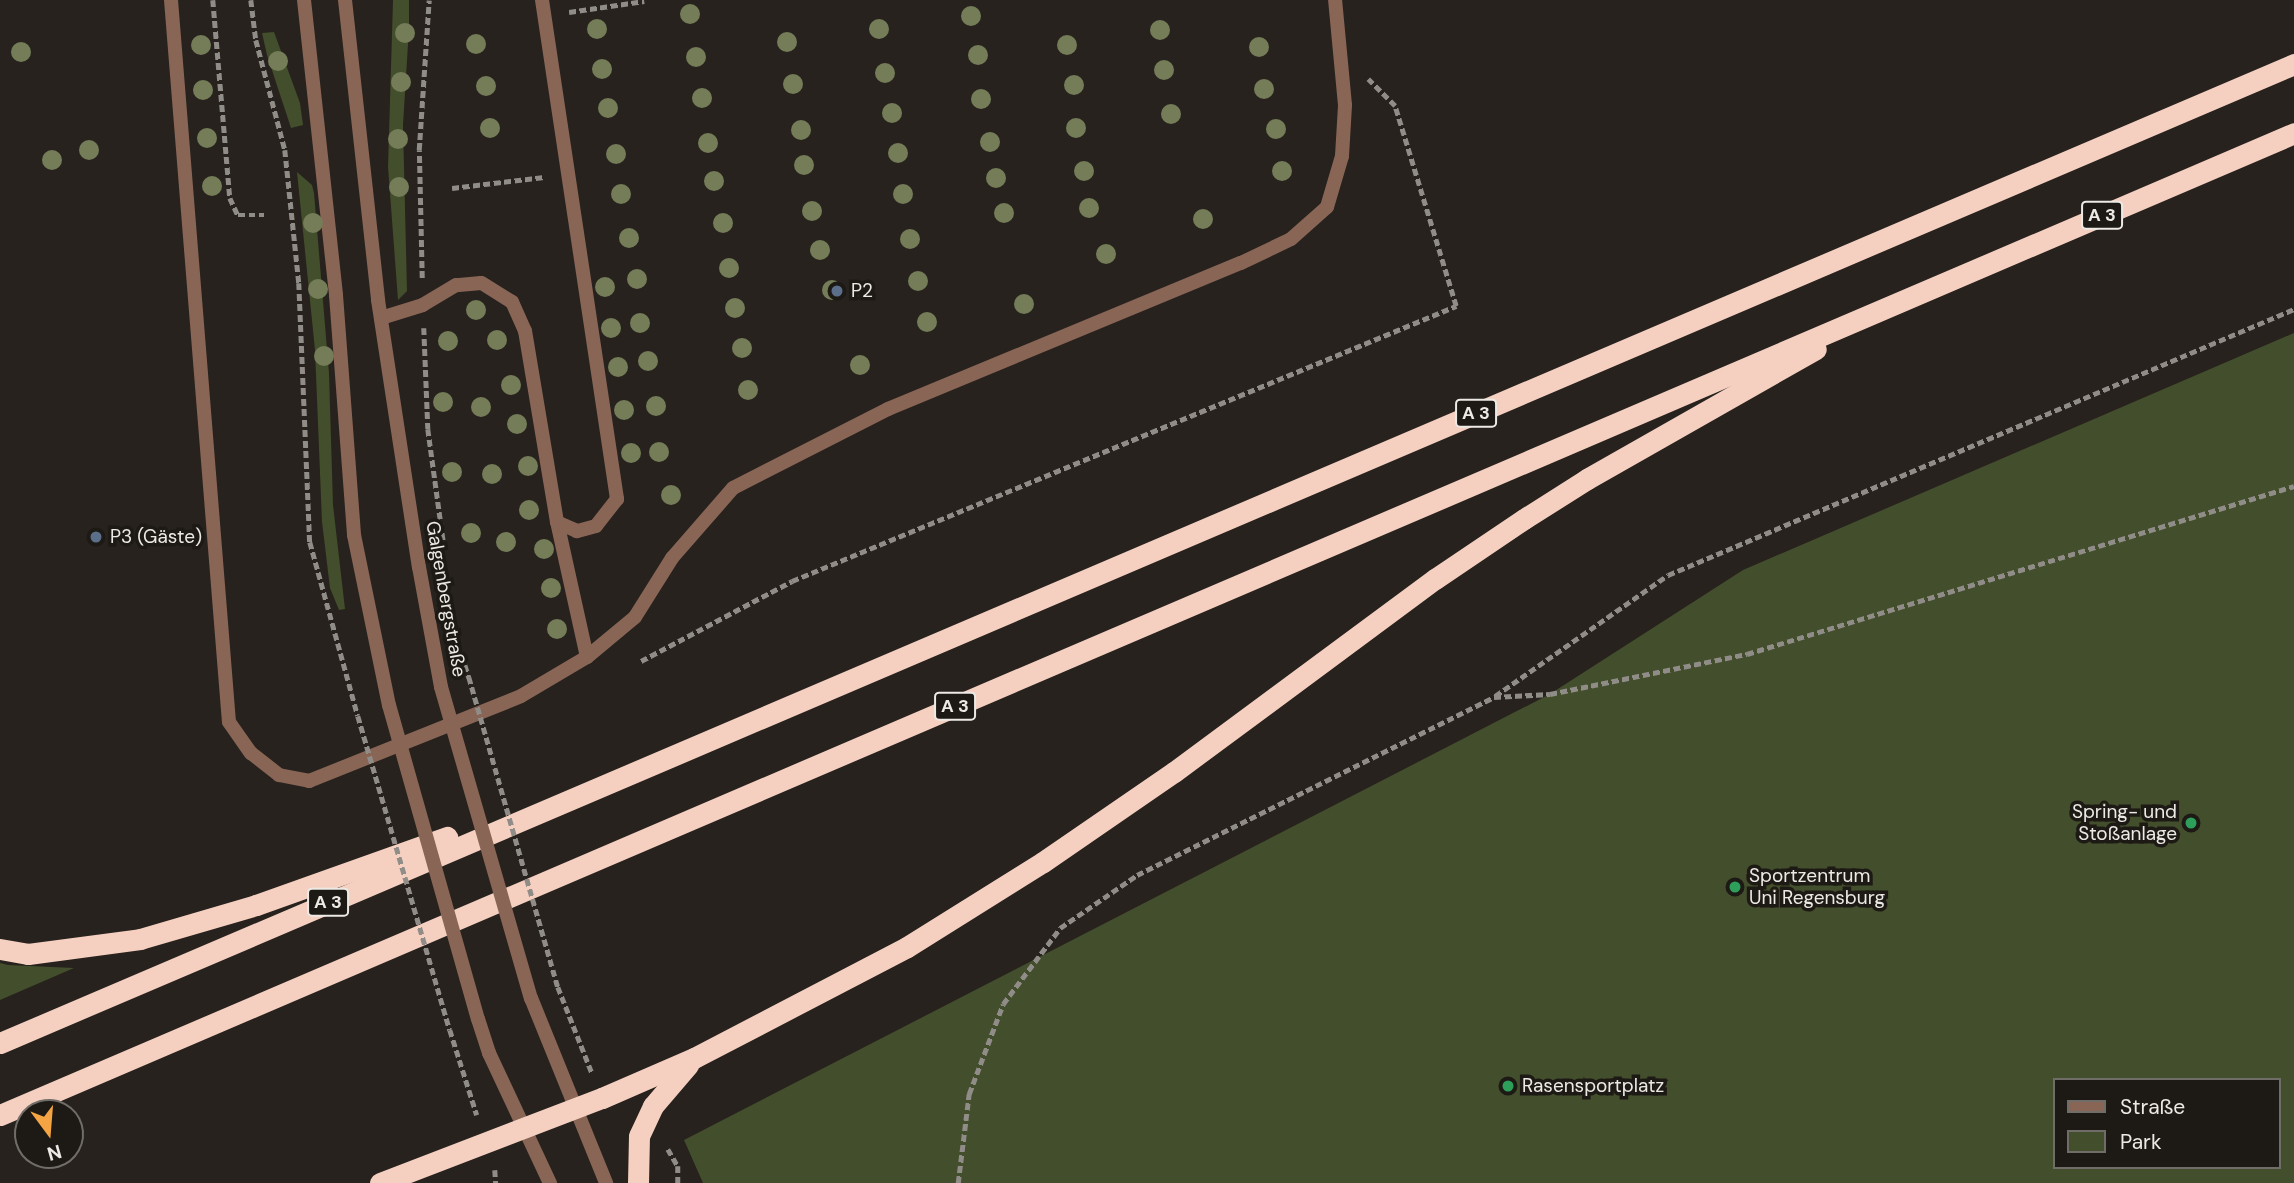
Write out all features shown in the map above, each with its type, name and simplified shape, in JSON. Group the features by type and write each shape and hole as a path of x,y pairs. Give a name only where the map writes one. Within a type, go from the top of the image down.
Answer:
{"highway":[{"name":"A 3","path":"0,1043 2294,64"},
{"name":"A 3","path":"0,1115 2294,133"},
{"name":"A 3","path":"573,1108 694,1058 908,947 1043,862 1174,772 1435,579 1524,519 1587,479 1910,296"},
{"name":"A 3","path":"0,949 29,954 140,939 256,905 656,762"},
{"path":"638,1183 639,1136 653,1106 694,1058"},
{"path":"380,1183 573,1108"}],"street":[{"path":"171,0 229,722 251,754 279,775 309,781 521,696 587,657 635,617 671,558 733,488 888,409 1241,263 1290,239 1327,207 1342,156 1345,105 1335,0"},
{"path":"304,0 336,295 354,535 389,705 489,1053 550,1183"},
{"name":"Galgenbergstraße","path":"345,0 381,318 419,567 441,687 531,998 573,1108 606,1183"},
{"path":"542,0 617,499 596,526 577,531 557,522"},
{"path":"381,318 423,305 456,285 481,283 512,302 525,331 557,522 587,657"}],"path":[{"path":"214,0 230,198 237,215 264,215"},
{"path":"251,0 256,40 285,150 299,283 310,542 358,716 450,1030 486,1141 496,1183"},
{"path":"429,0 419,150 423,305 428,429 444,548"},
{"path":"545,16 645,1"},
{"path":"641,661 792,581 1456,306 1395,106 1340,51"},
{"path":"452,188 569,174"},
{"path":"958,1183 970,1094 1003,1004 1060,928 1137,875 1494,697 1668,575 2294,309"},
{"path":"1494,697 1550,694 1747,654 2294,486"},
{"path":"461,653 558,987"}],"green space":[{"path":"393,0 409,0 403,125 407,291 398,300 388,167"},
{"path":"274,32 300,103 303,125 291,128 262,33"},
{"path":"297,172 312,185 314,193 329,373 333,505 345,609 339,610 330,588 322,522 315,350"},
{"name":"Sportzentrum Uni Regensburg","path":"2294,333 2294,1183 703,1183 684,1140 1550,694 1743,570"},
{"path":"0,963 8,965 74,968 0,1000"}],"place":[{"name":"P2","path":"837,291"},
{"name":"P3 (Gäste)","path":"96,537"},
{"name":"Spring- und Stoßanlage","path":"2191,823"},
{"name":"Sportzentrum Uni Regensburg","path":"1735,887"},
{"name":"Rasensportplatz","path":"1508,1086"}]}
